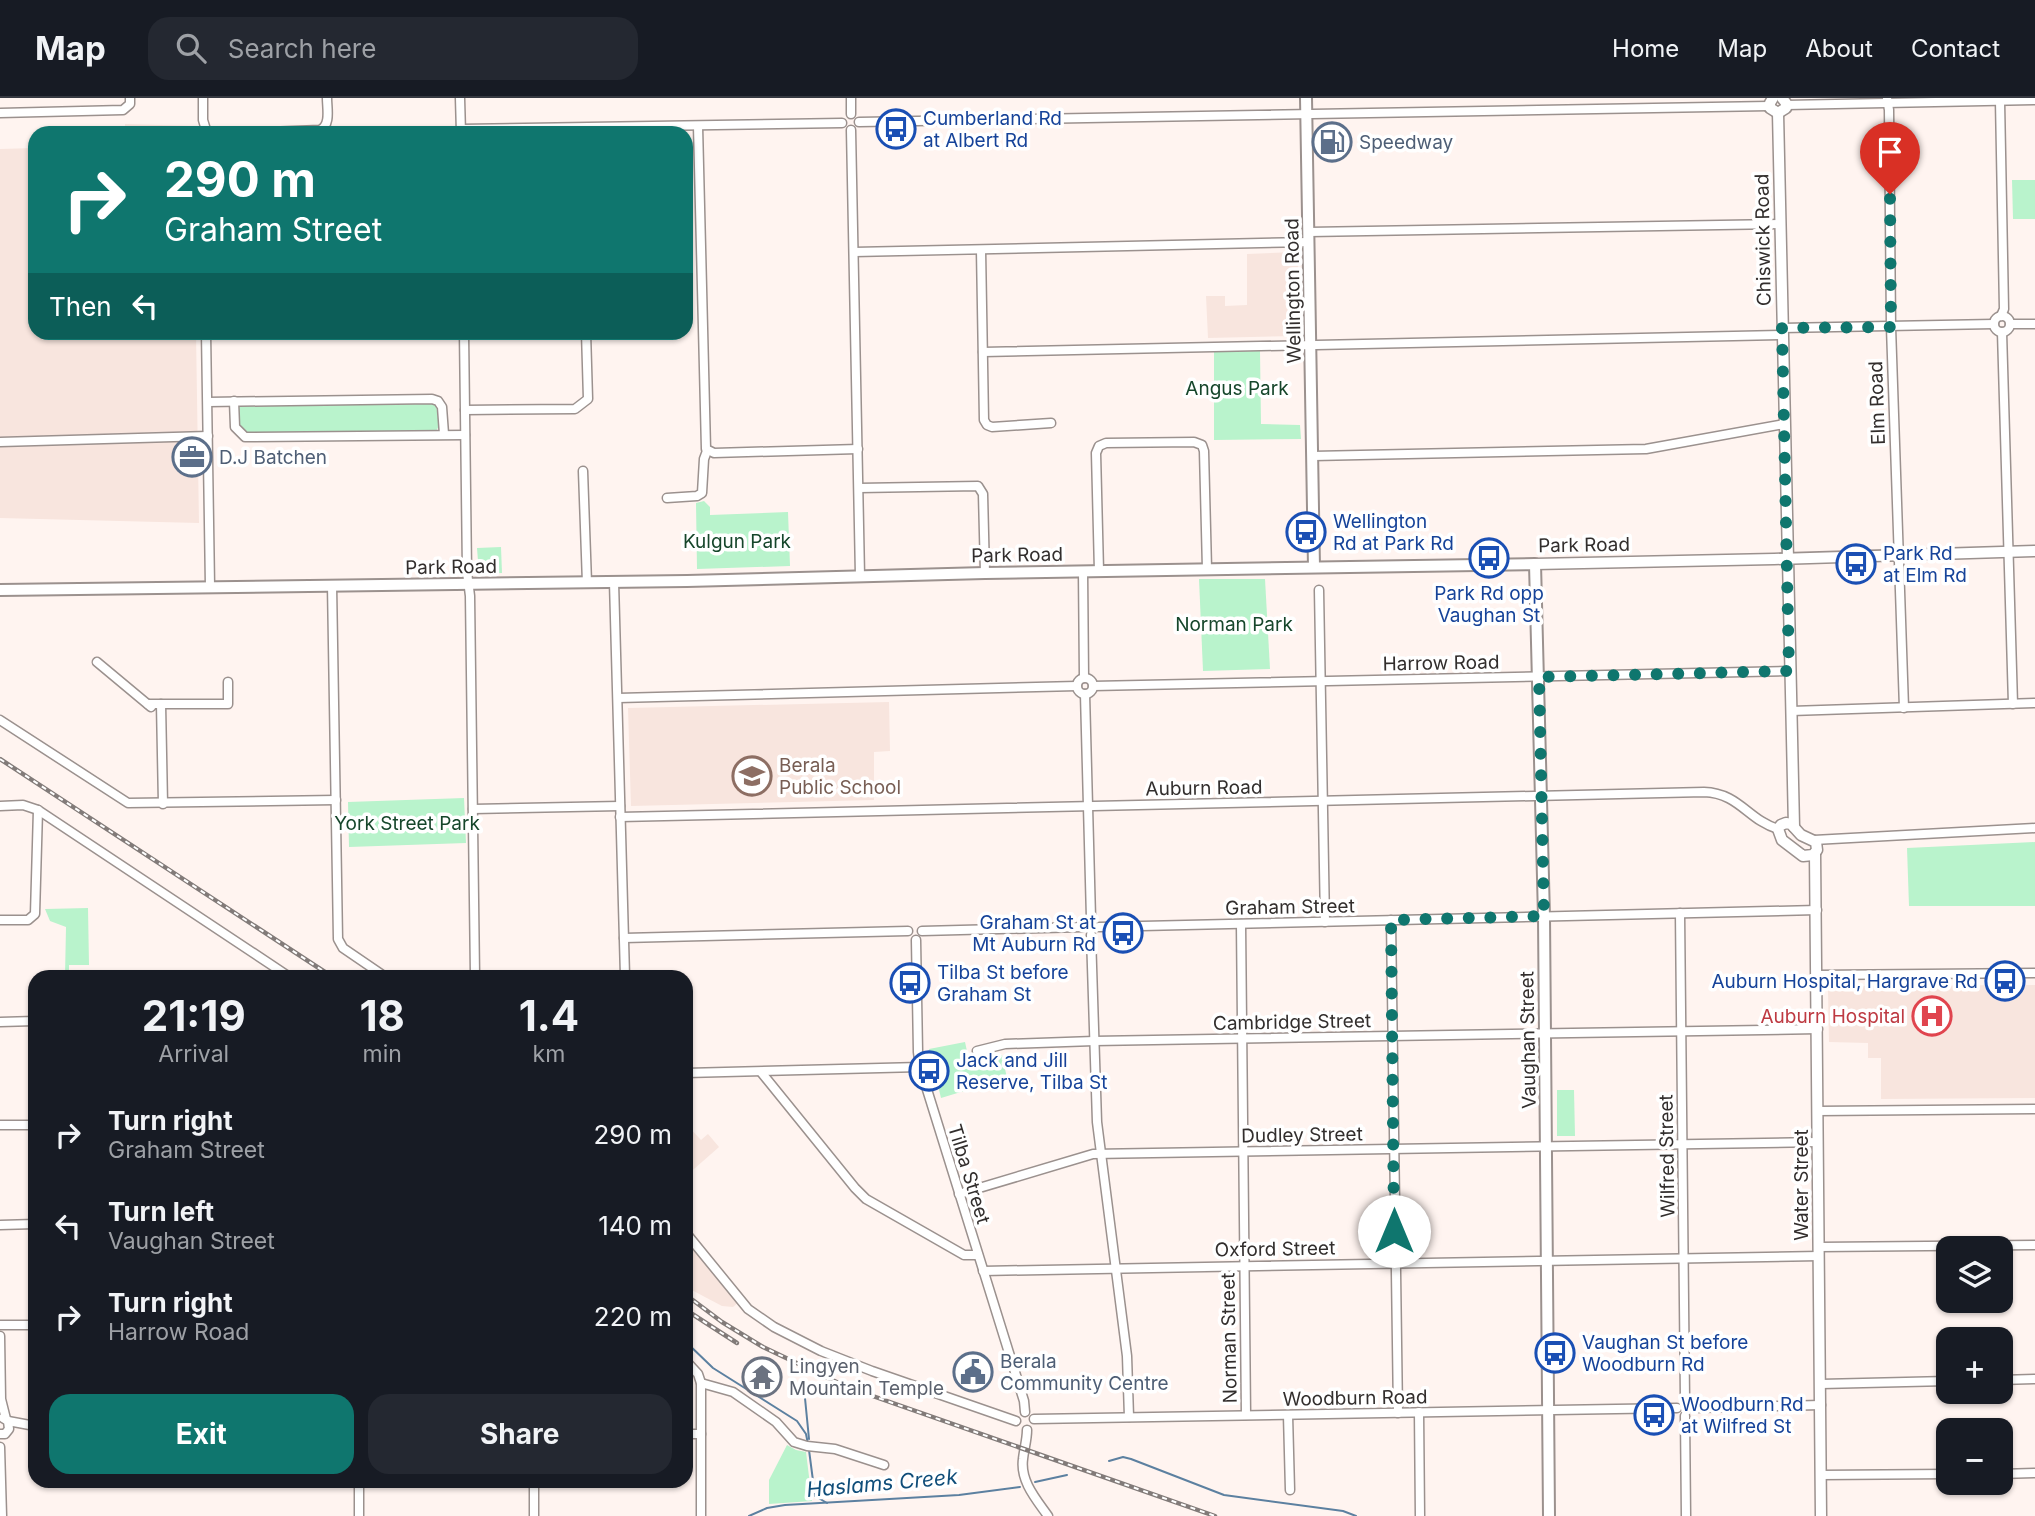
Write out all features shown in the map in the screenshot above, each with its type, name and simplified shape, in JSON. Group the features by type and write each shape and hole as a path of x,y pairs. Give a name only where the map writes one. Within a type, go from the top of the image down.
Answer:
{"main road":[{"name":"Wellington Road","path":"1306,98 1314,567"},
{"name":"Park Road","path":"0,590 587,583 1535,564"},
{"name":"Vaughan Street","path":"1535,564 1544,916 1549,1516"}],"street":[{"path":"0,113 123,110 131,104 131,98"},
{"path":"203,98 205,126"},
{"path":"324,126 327,123 327,98"},
{"path":"460,98 461,126"},
{"path":"851,98 851,114"},
{"name":"Elm Road","path":"1887,100 1891,327 1904,708"},
{"path":"859,122 1771,102 1773,112 1778,113 1783,112 1784,102 2035,100"},
{"path":"1994,324 2004,309 2000,101"},
{"name":"Chiswick Road","path":"1778,113 1794,827"},
{"path":"842,123 844,117 851,114 857,117 859,122"},
{"path":"842,123 846,129 851,130 856,128 859,122"},
{"path":"678,126 842,123"},
{"path":"667,498 697,496 702,493 704,458 707,451 698,125"},
{"path":"851,130 860,576"},
{"path":"854,252 1780,224"},
{"path":"981,250 984,417 987,425 1051,423"},
{"path":"2001,316 2007,318 2010,324"},
{"path":"983,352 1782,332 1994,324"},
{"path":"1994,324 2001,332"},
{"path":"2010,324 2035,324"},
{"path":"2001,332 2007,330 2010,324"},
{"path":"2001,332 2013,704"},
{"path":"206,340 210,586"},
{"path":"464,340 475,970"},
{"path":"465,410 575,409 588,399 586,340"},
{"path":"208,402 432,399 438,401 442,407 443,434"},
{"path":"234,401 235,428 245,437 465,435"},
{"path":"1313,456 1646,449 1784,424"},
{"path":"0,442 208,436"},
{"path":"1099,571 1096,453 1099,446 1106,443 1195,442 1203,446 1206,569"},
{"path":"707,451 858,449"},
{"path":"583,471 587,583"},
{"path":"859,488 974,485 980,488 983,494 985,573"},
{"name":"Park Road","path":"1535,564 2035,551"},
{"path":"1083,571 1084,678"},
{"path":"614,582 625,970"},
{"path":"332,585 338,933 340,944 376,970"},
{"path":"1319,590 1325,922"},
{"path":"97,662 161,715"},
{"name":"Harrow Road","path":"1093,686 1789,671"},
{"path":"1084,678 1090,680 1093,686 1090,692 1085,694 1080,693 1077,686 1084,678"},
{"path":"148,704 228,704 228,682"},
{"path":"618,698 1077,686"},
{"path":"1085,694 1091,918"},
{"path":"1791,711 2035,703"},
{"path":"161,704 163,804"},
{"path":"0,720 123,802 163,804 336,800"},
{"name":"Auburn Road","path":"620,817 1719,793 1770,827 1778,829"},
{"path":"0,806 23,805 38,810 279,970"},
{"path":"473,809 620,806"},
{"path":"0,920 28,920 35,914 38,810"},
{"path":"1815,853 1810,857 1799,854 1782,841 1778,829 1786,822 1801,835 1814,840 2035,828"},
{"name":"Water Street","path":"1814,840 1817,844 1821,1516"},
{"name":"Graham Street","path":"1099,927 1817,911"},
{"name":"Wilfred Street","path":"1680,913 1685,1399"},
{"path":"1091,918 1096,920 1099,927 1097,932 1091,934 1086,933 1083,927 1085,921 1091,918"},
{"path":"1391,920 1398,1413"},
{"name":"Norman Street","path":"1241,924 1246,1415"},
{"path":"624,938 908,931 914,925 919,926 922,931 920,938 916,940 909,936 908,931"},
{"path":"922,931 1083,927"},
{"path":"1091,934 1100,1154 1128,1356 1129,1417"},
{"name":"Tilba Street","path":"916,940 920,1068 1025,1412"},
{"path":"1817,975 2035,973"},
{"path":"0,1022 28,1021"},
{"name":"Cambridge Street","path":"977,1051 1006,1044 1094,1041 1818,1029"},
{"path":"693,1073 920,1068"},
{"path":"761,1072 866,1199 964,1255 978,1255"},
{"path":"1818,1111 2035,1109"},
{"path":"0,1125 28,1125"},
{"name":"Dudley Street","path":"959,1194 1093,1154 1818,1142"},
{"path":"0,1225 28,1224"},
{"path":"693,1242 748,1309 774,1328 872,1371 1016,1421 1020,1428 1027,1430 1032,1427 1034,1419 1031,1414 1025,1412 1018,1416 1016,1421"},
{"name":"Oxford Street","path":"983,1271 1684,1258 2035,1245"},
{"path":"0,1325 28,1325"},
{"path":"0,1336 0,1401 4,1419 9,1426 1,1450 2,1516"},
{"path":"693,1369 701,1383 701,1516"},
{"path":"2013,1380 2035,1379"},
{"path":"1821,1384 1936,1381"},
{"path":"701,1383 733,1392 776,1422 794,1442 835,1448 884,1465"},
{"path":"1685,1399 1691,1402 1693,1408 1691,1414 1685,1416 1679,1413 1677,1408 1679,1402 1685,1399"},
{"path":"1693,1408 1821,1405"},
{"name":"Woodburn Road","path":"1034,1419 1677,1408"},
{"path":"1419,1412 1420,1516"},
{"path":"1288,1415 1290,1490"},
{"path":"1685,1416 1686,1516"},
{"path":"4,1419 28,1425"},
{"path":"5,1432 28,1427"},
{"path":"1027,1430 1023,1458 1024,1476 1030,1491 1048,1516"},
{"path":"693,1434 701,1434"},
{"path":"2013,1474 2035,1473"},
{"path":"1821,1475 1936,1474"},
{"path":"359,1488 359,1516"},
{"path":"534,1488 534,1516"}],"shaded area":[{"path":"125,124 192,126 125,126"},
{"path":"28,148 28,340 196,340 199,523 0,518 0,149"},
{"path":"1295,252 1298,256 1299,333 1296,336 1208,338 1206,296 1225,296 1225,306 1247,305 1247,254"},
{"name":"Berala Public School","path":"889,702 890,751 874,752 874,800 631,806 628,708"},
{"name":"Auburn Hospital","path":"2035,985 2035,1098 1881,1099 1881,1058 1868,1058 1868,1043 1829,1042 1830,986"},
{"path":"693,1131 701,1140 708,1134 719,1147 693,1170"},
{"path":"693,1242 741,1300 733,1307 722,1306 693,1291"}],"green space":[{"path":"2012,180 2035,180 2035,219 2013,219"},
{"name":"Angus Park","path":"1260,351 1261,424 1300,425 1301,439 1214,440 1214,352"},
{"path":"436,404 439,426 436,431 247,434 239,425 239,406"},
{"name":"Kulgun Park","path":"704,501 710,507 710,515 788,512 790,566 697,569 696,503"},
{"path":"501,547 502,573 479,574 477,548"},
{"name":"Norman Park","path":"1199,579 1265,579 1270,669 1203,671"},
{"name":"York Street Park","path":"464,798 466,843 349,847 348,802"},
{"path":"2035,842 2035,906 1909,906 1907,848"},
{"path":"88,908 89,965 69,965 69,970 65,970 66,927 50,921 45,909"},
{"path":"965,1042 970,1065 1002,1055 1007,1078 941,1098 929,1049"},
{"path":"1557,1090 1574,1090 1575,1136 1557,1136"},
{"path":"787,1445 806,1452 812,1501 769,1504 769,1480"}],"waterway":[{"path":"693,1349 713,1368 797,1421 806,1434 808,1444"},
{"path":"804,1388 809,1439"},
{"path":"809,1450 815,1496 827,1503"},
{"name":"Haslams Creek","path":"1109,1461 1123,1457 1131,1459 1224,1495 1343,1511 1356,1516"},
{"name":"Haslams Creek","path":"1035,1482 1067,1475"},
{"name":"Haslams Creek","path":"749,1516 767,1508 785,1505 959,1495 1020,1487"}],"railway":[{"path":"0,759 322,970"},
{"path":"693,1300 763,1347 847,1387 1215,1516"},
{"path":"693,1315 737,1343"}],"place":[{"name":"Cumberland Rd at Albert Rd","path":"896,129"},
{"name":"Speedway","path":"1332,142"},
{"name":"D.J Batchen","path":"192,457"},
{"name":"Wellington Rd at Park Rd","path":"1306,532"},
{"name":"Park Rd opp Vaughan St","path":"1489,558"},
{"name":"Park Rd at Elm Rd","path":"1856,564"},
{"name":"Berala Public School","path":"752,776"},
{"name":"Graham St at Mt Auburn Rd","path":"1123,933"},
{"name":"Auburn Hospital, Hargrave Rd","path":"2005,981"},
{"name":"Tilba St before Graham St","path":"910,983"},
{"name":"Auburn Hospital","path":"1932,1016"},
{"name":"Jack and Jill Reserve, Tilba St","path":"929,1071"},
{"name":"Vaughan St before Woodburn Rd","path":"1555,1353"},
{"name":"Berala Community Centre","path":"973,1372"},
{"name":"Lingyen Mountain Temple","path":"762,1377"},
{"name":"Woodburn Rd at Wilfred St","path":"1654,1415"}],"route":[{"path":"1394,1231 1391,920 1544,916 1539,677 1789,671 1782,328 1891,327 1890,194"}]}
